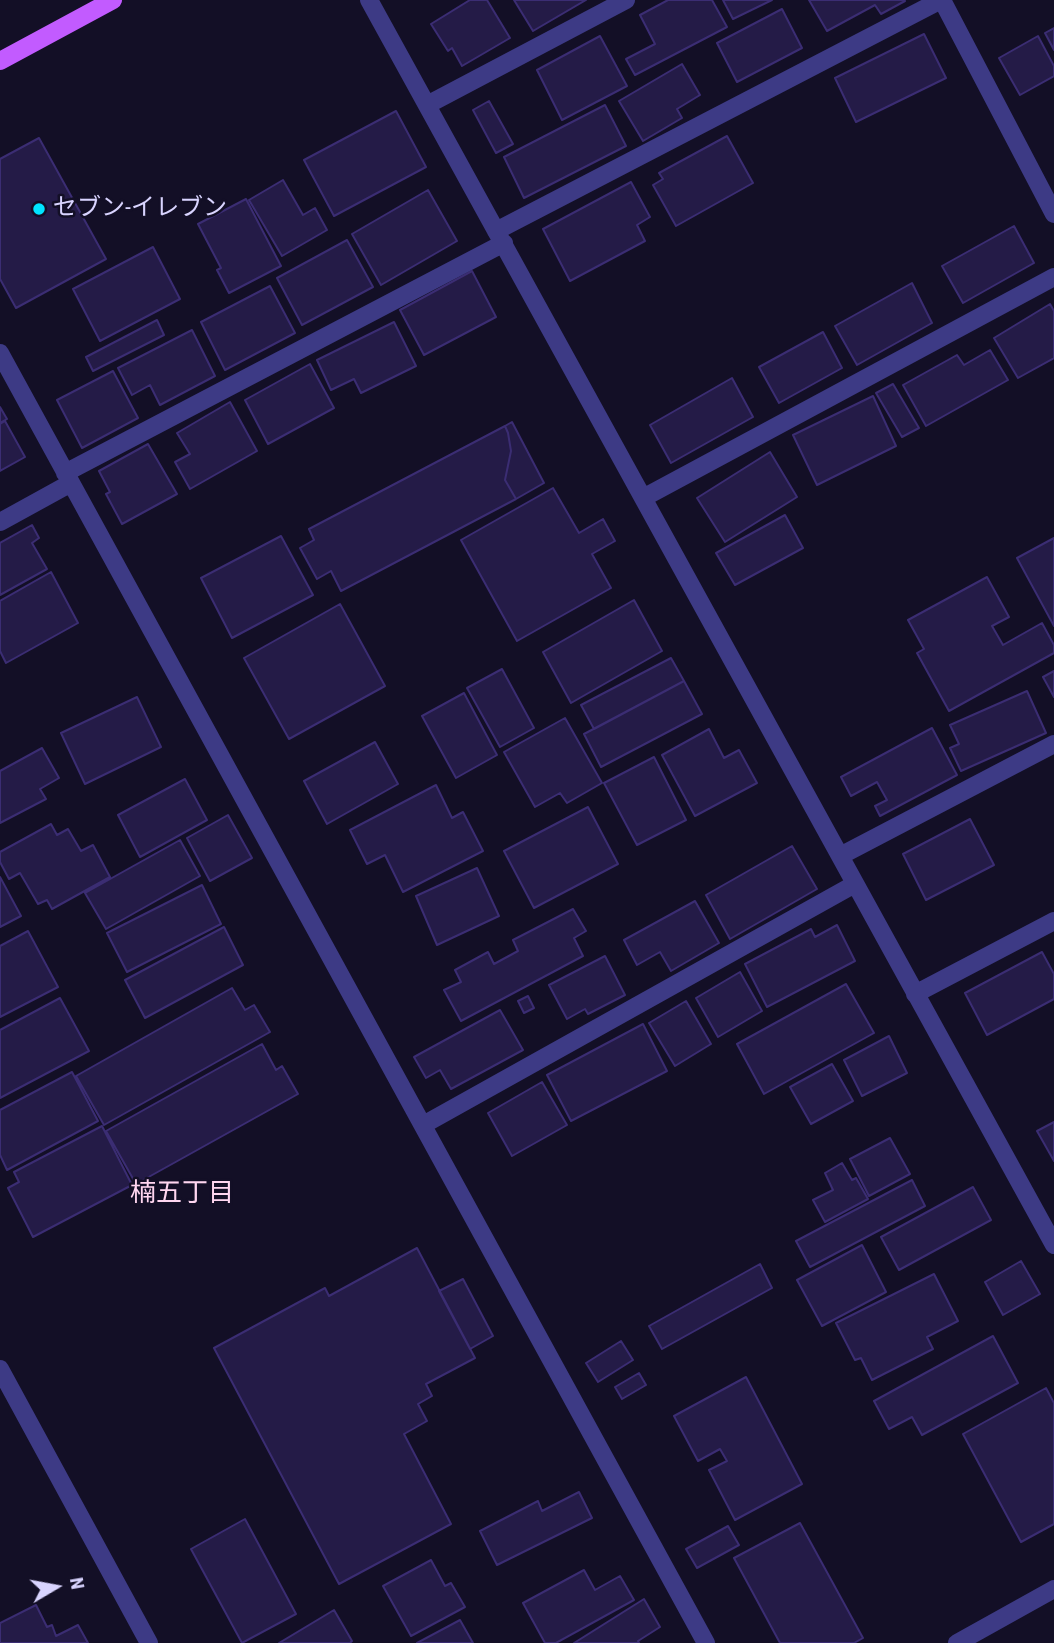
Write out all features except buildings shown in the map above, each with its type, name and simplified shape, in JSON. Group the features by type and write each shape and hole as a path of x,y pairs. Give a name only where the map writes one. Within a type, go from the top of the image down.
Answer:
{"main road":[{"path":"0,61 113,0"}],"street":[{"path":"369,0 1054,1245"},
{"path":"427,105 626,0"},
{"path":"0,522 68,478 500,237 941,0 1054,214"},
{"path":"643,498 1054,277"},
{"path":"0,353 706,1643"},
{"path":"840,856 1054,744"},
{"path":"423,1125 855,884"},
{"path":"915,994 1054,921"},
{"path":"0,1369 149,1643"},
{"path":"957,1643 1054,1589"}],"place":[{"name":"セブン-イレブン","path":"39,209"}],"district":[{"name":"楠五丁目","path":"182,1194"}]}
